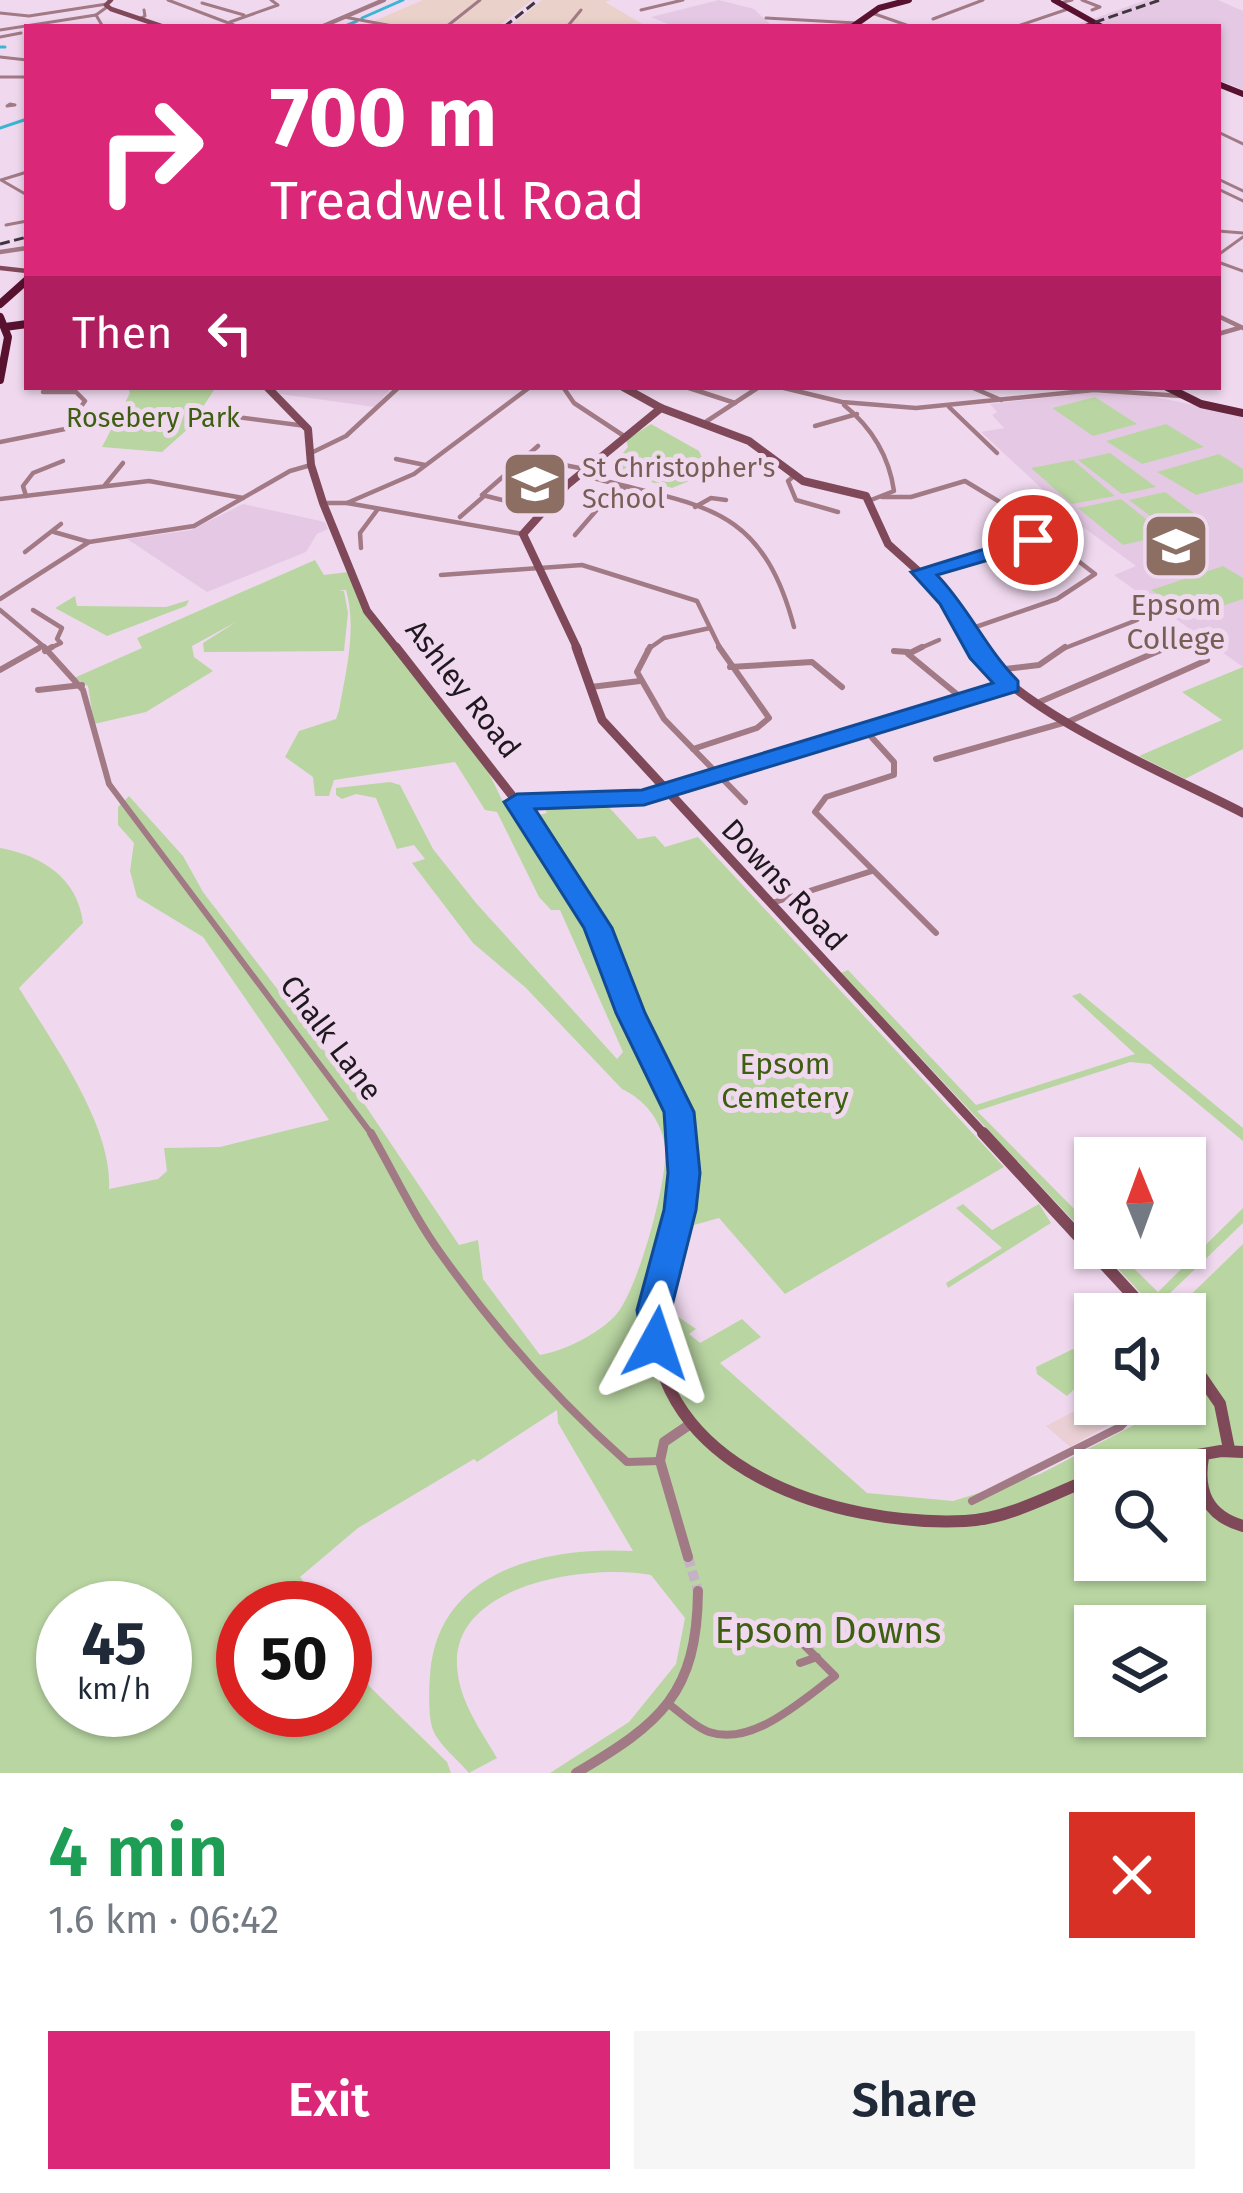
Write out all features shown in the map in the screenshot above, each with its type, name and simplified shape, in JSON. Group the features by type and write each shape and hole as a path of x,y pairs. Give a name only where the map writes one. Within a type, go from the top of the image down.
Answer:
{"highway":[{"path":"856,24 897,1 909,0"},
{"path":"1057,1 1071,4 1096,24"},
{"path":"0,304 24,278"},
{"path":"0,317 6,331 0,380"},
{"path":"6,331 24,328"}],"main road":[{"path":"108,4 155,24"},
{"path":"270,390 306,426"},
{"path":"628,390 759,447 794,476 876,498 883,536 945,595 993,671 1010,686 1034,704 1243,813"},
{"path":"1173,390 1243,413"},
{"path":"524,534 543,510 661,408"},
{"name":"Ashley Road","path":"306,426 323,503 367,611 517,802 598,928 631,1013 679,1112 685,1156 680,1210 654,1310 660,1362 689,1425 749,1474 806,1499 893,1519 970,1520 1027,1505 1074,1486"},
{"name":"Downs Road","path":"524,534 543,567 602,720 1130,1293"},
{"path":"1206,1384 1220,1404 1236,1450 1206,1456"},
{"path":"1206,1499 1215,1516 1243,1526"}],"street":[{"path":"72,0 89,5"},
{"path":"168,0 229,24"},
{"path":"226,23 278,5 271,0"},
{"path":"328,24 384,0"},
{"path":"450,24 480,0"},
{"path":"641,10 683,0"},
{"path":"933,19 982,0"},
{"path":"1082,0 1100,7 1092,10"},
{"path":"202,3 247,16"},
{"path":"0,13 29,16 108,4"},
{"path":"39,24 96,15 108,4"},
{"path":"1022,24 1071,4"},
{"path":"139,19 146,16 144,10"},
{"path":"569,24 581,10"},
{"path":"784,19 788,10"},
{"path":"872,13 903,24"},
{"path":"96,15 101,24"},
{"path":"344,17 382,24"},
{"path":"766,19 842,24"},
{"path":"0,30 24,26"},
{"path":"13,28 24,35"},
{"path":"0,37 21,33"},
{"path":"0,108 7,106"},
{"path":"24,173 2,180 24,193"},
{"path":"13,187 24,185"},
{"path":"6,225 24,222"},
{"path":"310,453 346,436 396,390"},
{"path":"346,503 402,481 526,390"},
{"path":"565,390 571,402 610,422 624,436"},
{"path":"695,390 735,403"},
{"path":"704,423 754,390"},
{"path":"792,390 842,402 950,406 1121,390 1184,395"},
{"path":"821,397 828,390"},
{"path":"978,390 1001,400"},
{"path":"1048,390 1051,394"},
{"path":"0,442 61,431 72,424 85,401 76,392 43,392"},
{"path":"842,402 857,414 893,479 894,491 876,498"},
{"path":"950,406 997,453"},
{"path":"199,412 306,426"},
{"path":"814,426 857,414"},
{"path":"460,517 538,446"},
{"path":"525,458 695,507 750,533 789,605 794,627"},
{"path":"396,459 425,465"},
{"path":"26,496 23,486 28,477 63,461"},
{"path":"105,485 123,463"},
{"path":"0,599 89,542 194,526 311,465"},
{"path":"794,476 788,481 796,500 838,512"},
{"path":"876,498 904,499 965,481 1012,510"},
{"path":"0,499 164,482 243,498"},
{"path":"575,535 607,498 624,488"},
{"path":"483,497 543,510"},
{"path":"695,507 711,497 726,500"},
{"path":"323,503 524,534"},
{"path":"361,548 360,533 379,508"},
{"path":"25,552 61,524"},
{"path":"54,532 89,542"},
{"path":"922,572 1039,539 1055,543 1095,574 1084,587 967,630"},
{"path":"441,575 590,566 686,595 705,610 730,667 769,718 757,728 693,749"},
{"path":"0,610 21,624 82,686"},
{"path":"0,670 61,643 58,630 62,628 33,610"},
{"path":"993,671 1045,663 1071,643 1119,631 1137,620"},
{"path":"710,628 653,644 640,659 640,681 664,719 745,802"},
{"path":"1034,704 1195,636"},
{"path":"894,651 908,652 939,640"},
{"path":"908,652 964,700"},
{"path":"936,759 1066,721 1207,660"},
{"path":"730,667 812,662 842,687"},
{"path":"591,686 640,681"},
{"path":"38,690 82,686"},
{"name":"Chalk Lane","path":"82,686 98,762 109,784 371,1132 437,1251 568,1410 627,1462 660,1461"},
{"path":"517,802 608,802 664,792 1010,686"},
{"path":"866,731 894,762 894,776 826,797 816,807 818,818 936,933"},
{"path":"769,904 872,871"},
{"path":"688,1557 660,1461 664,1442 689,1425"},
{"path":"972,1502 1122,1425"},
{"path":"576,1773 627,1742 670,1705 686,1684 698,1652 698,1591"},
{"path":"670,1705 713,1734 732,1735 780,1712 835,1676 782,1623"},
{"path":"800,1664 817,1657"}],"shaded area":[{"path":"423,0 532,0 501,24 367,24"},
{"path":"542,0 611,0 605,2 642,24 513,24"},
{"path":"719,0 754,9 770,24 668,24 651,17"},
{"path":"1146,0 1218,0 1243,11 1243,90 1221,81 1221,24 1078,24"},
{"path":"275,390 389,390 375,407"},
{"name":"Epsom College","path":"1088,393 1140,394 1243,415 1243,667 1114,575 1136,566 1083,527 981,432 1004,428 992,415 997,412 990,404"},
{"path":"243,504 325,522 328,529 317,534 306,552 207,592 127,539 191,530"},
{"path":"1074,1411 1074,1425 1108,1425 1070,1447 1046,1426"}],"green space":[{"name":"Rosebery Park","path":"214,390 189,428 162,452 102,447 130,393"},
{"path":"1095,397 1137,424 1093,436 1052,408"},
{"path":"651,424 699,451 709,473 672,488 620,473 616,461 628,447 626,440"},
{"path":"1166,424 1204,447 1142,464 1106,441"},
{"path":"1110,453 1156,487 1122,494 1078,460"},
{"path":"1219,454 1243,469 1243,482 1196,495 1157,472"},
{"path":"1073,460 1115,496 1072,504 1031,468"},
{"path":"1165,492 1210,525 1174,534 1129,500"},
{"path":"1121,499 1166,535 1123,545 1078,508"},
{"path":"315,560 324,575 348,572 361,606 488,771 502,800 515,805 593,929 640,1052 673,1117 679,1154 675,1209 649,1302 662,1304 696,1156 693,1130 670,1072 631,1002 606,922 539,830 535,816 547,813 544,806 606,804 638,839 655,836 665,847 698,837 1004,1167 785,1294 719,1218 694,1225 671,1312 696,1329 689,1334 700,1343 742,1319 761,1337 720,1363 867,1493 953,1501 1040,1474 1074,1456 1074,1581 1206,1581 1206,1449 1088,1449 1134,1425 1206,1425 1206,1293 1193,1293 1243,1244 1243,1773 550,1773 629,1722 676,1664 685,1618 651,1575 626,1572 562,1577 530,1585 501,1597 477,1615 461,1638 457,1666 471,1714 497,1758 469,1773 440,1741 430,1718 430,1675 437,1639 452,1611 474,1588 532,1560 633,1551 558,1423 557,1410 477,1462 474,1459 358,1528 300,1577 303,1581 216,1581 216,1737 372,1737 372,1689 447,1762 451,1773 0,1773 0,848 30,856 55,871 80,907 83,923 19,988 91,1112 108,1164 109,1189 158,1179 167,1171 164,1148 220,1147 329,1120 203,937 137,897 130,871 134,843 118,825 118,807 129,796 183,856 203,892 357,1093 459,1245 478,1240 483,1279 540,1355 589,1336 623,1305 650,1235 665,1161 663,1137 651,1112 622,1089 526,988 473,943 412,863 425,859 414,845 397,849 376,798 336,795 336,788 400,785 433,849 617,1059 623,1052 560,910 551,910 539,897 497,812 485,810 455,762 334,780 329,796 315,796 313,777 285,757 299,731 336,719 350,635 346,590 339,590 344,591 348,613 344,651 204,652 203,643 236,622 192,646 194,657 213,671 146,712 94,724 88,686 74,678 142,648 137,638"},
{"path":"1223,566 1243,578 1243,599 1192,616 1151,590"},
{"path":"75,596 77,606 166,607 189,600 186,606 107,636 55,608"},
{"path":"1243,667 1243,749 1185,779 1139,756 1222,720 1182,692"},
{"path":"848,970 976,1105 1135,1054 1072,996 1080,993 1243,1128 1243,1141 1150,1064 1130,1062 977,1111 1074,1209 1074,1222 841,973"},
{"path":"963,1204 992,1230 1039,1204 1051,1223 948,1288 946,1283 1002,1248 956,1208"},
{"path":"1243,1208 1243,1223 1206,1259 1206,1245"},
{"path":"1118,1269 1134,1269 1158,1292 1181,1269 1195,1269 1170,1293 1141,1293"},
{"path":"1074,1350 1074,1389 1067,1396 1037,1374 1036,1367"}],"waterway":[{"path":"362,18 403,0"},
{"path":"350,24 357,21"},
{"path":"0,47 5,47"},
{"path":"0,128 24,120"}],"tunnel":[{"path":"688,1557 698,1591"}],"railway":[{"path":"508,24 538,0"},
{"path":"1090,24 1160,0"},
{"path":"0,244 24,238"}],"place":[{"name":"St Christopher's School","path":"535,484"},
{"name":"Epsom College","path":"1176,546"}],"route":[{"path":"656,1343 654,1310 680,1210 684,1173 679,1112 631,1013 598,928 517,802 644,797 1010,686 982,658 950,601 922,572 1033,540"}],"park label":[{"name":"Epsom Cemetery","path":"785,1081"},
{"name":"Epsom Downs","path":"828,1630"}]}
